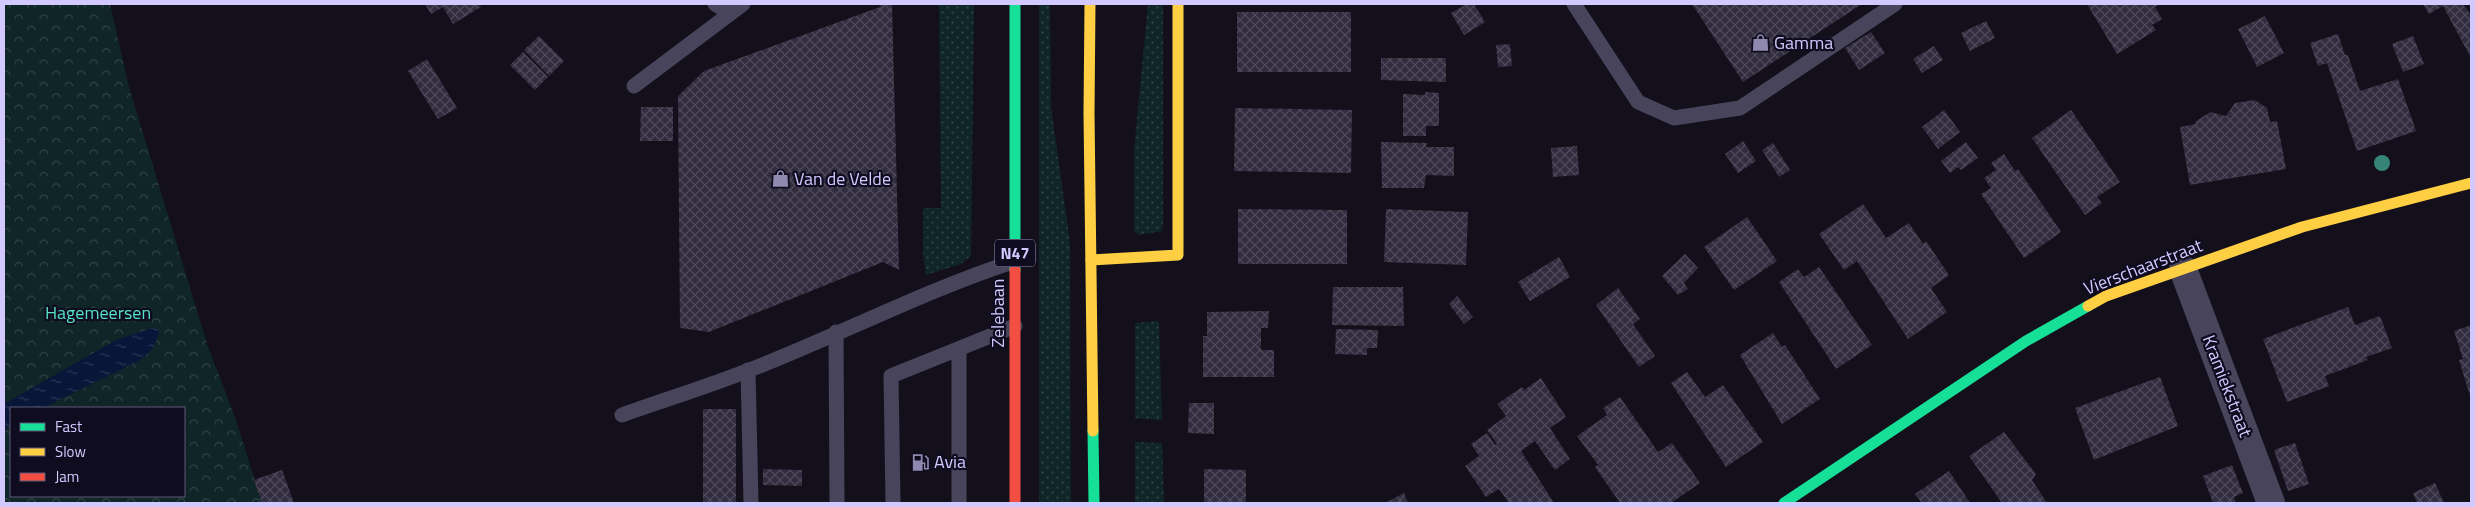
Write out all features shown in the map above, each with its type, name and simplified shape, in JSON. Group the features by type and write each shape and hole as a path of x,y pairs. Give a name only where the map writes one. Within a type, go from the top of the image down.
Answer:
{"street":[{"name":"Zelebaan","path":"1015,4 1015,503"},
{"path":"1090,4 1094,503"},
{"path":"1091,260 1178,255 1178,4"},
{"name":"Vierschaarstraat","path":"1784,503 2026,341 2106,296 2302,226 2471,183"},
{"name":"Kramiekstraat","path":"2183,269 2271,503"}],"lane":[{"path":"714,4 730,13"},
{"path":"634,86 743,4"},
{"path":"1574,4 1638,102 1674,118 1740,108 1895,4"},
{"path":"622,415 748,370 980,273 1015,261"},
{"path":"893,503 891,376 1015,326"},
{"path":"836,332 838,503"},
{"path":"959,349 959,503"},
{"path":"748,370 751,503"}],"green space":[{"name":"Hagemeersen","path":"4,4 110,4 129,87 207,344 236,420 262,503 4,503"},
{"path":"939,4 974,4 971,256 961,264 926,275 923,254 923,208 941,208"},
{"path":"1039,4 1050,4 1051,107 1070,242 1071,503 1039,503"},
{"path":"1148,4 1163,4 1163,223 1162,231 1139,235 1134,231 1134,150"},
{"path":"1159,321 1162,420 1135,418 1135,323"},
{"path":"1135,442 1162,443 1164,503 1135,503"}],"water":[{"path":"152,328 159,329 157,340 150,352 138,361 45,407 10,407 10,426 4,430 4,404 116,340"}],"building":[{"path":"425,4 479,4 481,7 453,24 443,7 431,14"},
{"name":"Van de Velde","path":"880,4 892,4 899,270 883,262 709,332 680,328 678,96 704,71 880,7"},
{"path":"1467,4 1474,4 1485,22 1464,35 1451,13"},
{"name":"Gamma","path":"1692,4 1862,4 1743,82"},
{"path":"2087,4 2160,4 2155,7 2162,19 2152,25 2156,30 2117,54"},
{"path":"2423,4 2463,4 2471,15 2471,58 2443,6 2429,14"},
{"path":"1237,12 1351,12 1351,72 1237,72"},
{"path":"2265,16 2284,53 2257,67 2238,29"},
{"path":"1986,21 1995,38 1970,51 1961,33"},
{"path":"1871,32 1885,53 1859,70 1845,48"},
{"path":"2338,34 2345,55 2348,55 2360,91 2398,79 2416,131 2357,151 2327,63 2318,66 2310,43"},
{"path":"539,36 564,61 549,76 524,50"},
{"path":"2413,36 2424,64 2403,72 2392,44"},
{"path":"1510,44 1512,66 1498,67 1496,45"},
{"path":"1934,46 1943,60 1922,73 1913,59"},
{"path":"523,52 548,77 535,90 510,65"},
{"path":"1381,58 1446,58 1446,82 1381,80"},
{"path":"427,59 457,108 438,119 408,71"},
{"path":"1425,92 1439,93 1439,126 1426,126 1426,136 1403,136 1403,94 1425,95"},
{"path":"2255,100 2267,108 2270,122 2277,121 2286,169 2190,185 2180,127 2196,124 2195,122 2210,112 2226,116 2235,103"},
{"path":"641,107 673,107 673,141 640,141"},
{"path":"1235,108 1352,110 1351,173 1234,171"},
{"path":"1944,110 1960,132 1938,149 1922,127"},
{"path":"2071,110 2120,182 2097,197 2102,203 2085,215 2032,138"},
{"path":"1743,141 1756,161 1738,173 1725,154"},
{"path":"1381,142 1427,143 1426,147 1454,147 1454,176 1426,175 1424,188 1382,188"},
{"path":"1966,142 1978,158 1961,170 1958,167 1950,173 1941,161"},
{"path":"1773,143 1790,170 1779,177 1762,150"},
{"path":"1577,146 1579,175 1553,177 1551,148"},
{"path":"2004,154 2015,171 2018,169 2061,232 2024,258 1981,194 1991,188 1984,178 1996,170 1991,163"},
{"path":"1863,204 1886,238 1909,223 1923,244 1926,241 1949,275 1931,288 1947,312 1908,339 1857,261 1844,270 1819,234"},
{"path":"1238,209 1347,210 1347,264 1238,264"},
{"path":"1386,209 1468,212 1466,265 1384,262"},
{"path":"1747,217 1777,261 1734,290 1704,247"},
{"path":"1685,254 1698,268 1684,283 1688,289 1678,295 1662,276"},
{"path":"1559,257 1570,277 1530,301 1518,282"},
{"path":"1819,267 1872,345 1836,369 1779,282 1798,269 1804,277"},
{"path":"1333,287 1403,287 1404,326 1332,325"},
{"path":"1618,288 1640,319 1633,324 1655,356 1639,367 1596,305"},
{"path":"1457,296 1473,317 1464,324 1449,304"},
{"path":"2348,307 2355,325 2380,316 2392,348 2366,357 2368,360 2325,376 2329,386 2287,402 2263,339"},
{"path":"1269,311 1268,328 1261,328 1261,350 1274,350 1274,377 1203,377 1203,336 1207,336 1207,312"},
{"path":"2471,325 2471,399 2459,360 2463,359 2454,331"},
{"path":"1336,329 1378,330 1377,348 1367,348 1367,355 1335,354"},
{"path":"1773,333 1782,347 1785,345 1820,399 1782,424 1740,355"},
{"path":"1687,372 1705,397 1723,385 1763,442 1726,467 1671,383"},
{"path":"2160,377 2178,426 2094,460 2075,408"},
{"path":"1541,378 1566,417 1550,428 1570,459 1555,470 1535,441 1521,451 1554,503 1509,503 1499,489 1486,497 1465,466 1479,456 1471,444 1487,433 1495,445 1497,444 1487,430 1506,416 1497,404 1522,387 1524,390"},
{"path":"1620,397 1658,452 1672,443 1700,483 1671,503 1620,503 1595,467 1598,465 1577,436 1607,415 1603,408"},
{"path":"1189,403 1214,403 1214,434 1188,433"},
{"path":"703,409 736,409 736,503 703,503"},
{"path":"2004,432 2036,474 2032,480 2047,503 2002,503 1969,456"},
{"path":"2295,443 2309,484 2288,491 2274,450"},
{"path":"2232,465 2243,493 2234,497 2236,503 2213,503 2203,476"},
{"path":"763,469 802,470 802,486 763,485"},
{"path":"1204,469 1246,470 1246,503 1204,503"},
{"path":"282,470 294,503 262,503 254,480"},
{"path":"1949,471 1970,503 1922,503 1915,494"},
{"path":"2435,483 2444,503 2417,503 2413,493"},
{"path":"1404,493 1408,503 1385,503"}],"traffic: fast":[{"path":"1015,4 1015,270"},
{"path":"1784,503 2026,341 2088,306"},
{"path":"1093,431 1094,503"}],"traffic: slow":[{"path":"1090,4 1089,113 1093,431"},
{"path":"1091,260 1178,255 1178,4"},
{"path":"2088,306 2106,296 2302,227 2471,183"}],"traffic: jam":[{"path":"1015,270 1015,503"}],"place":[{"name":"Gamma","path":"1760,43"},
{"name":"Van de Velde","path":"780,179"},
{"name":"Avia","path":"920,462"}]}
